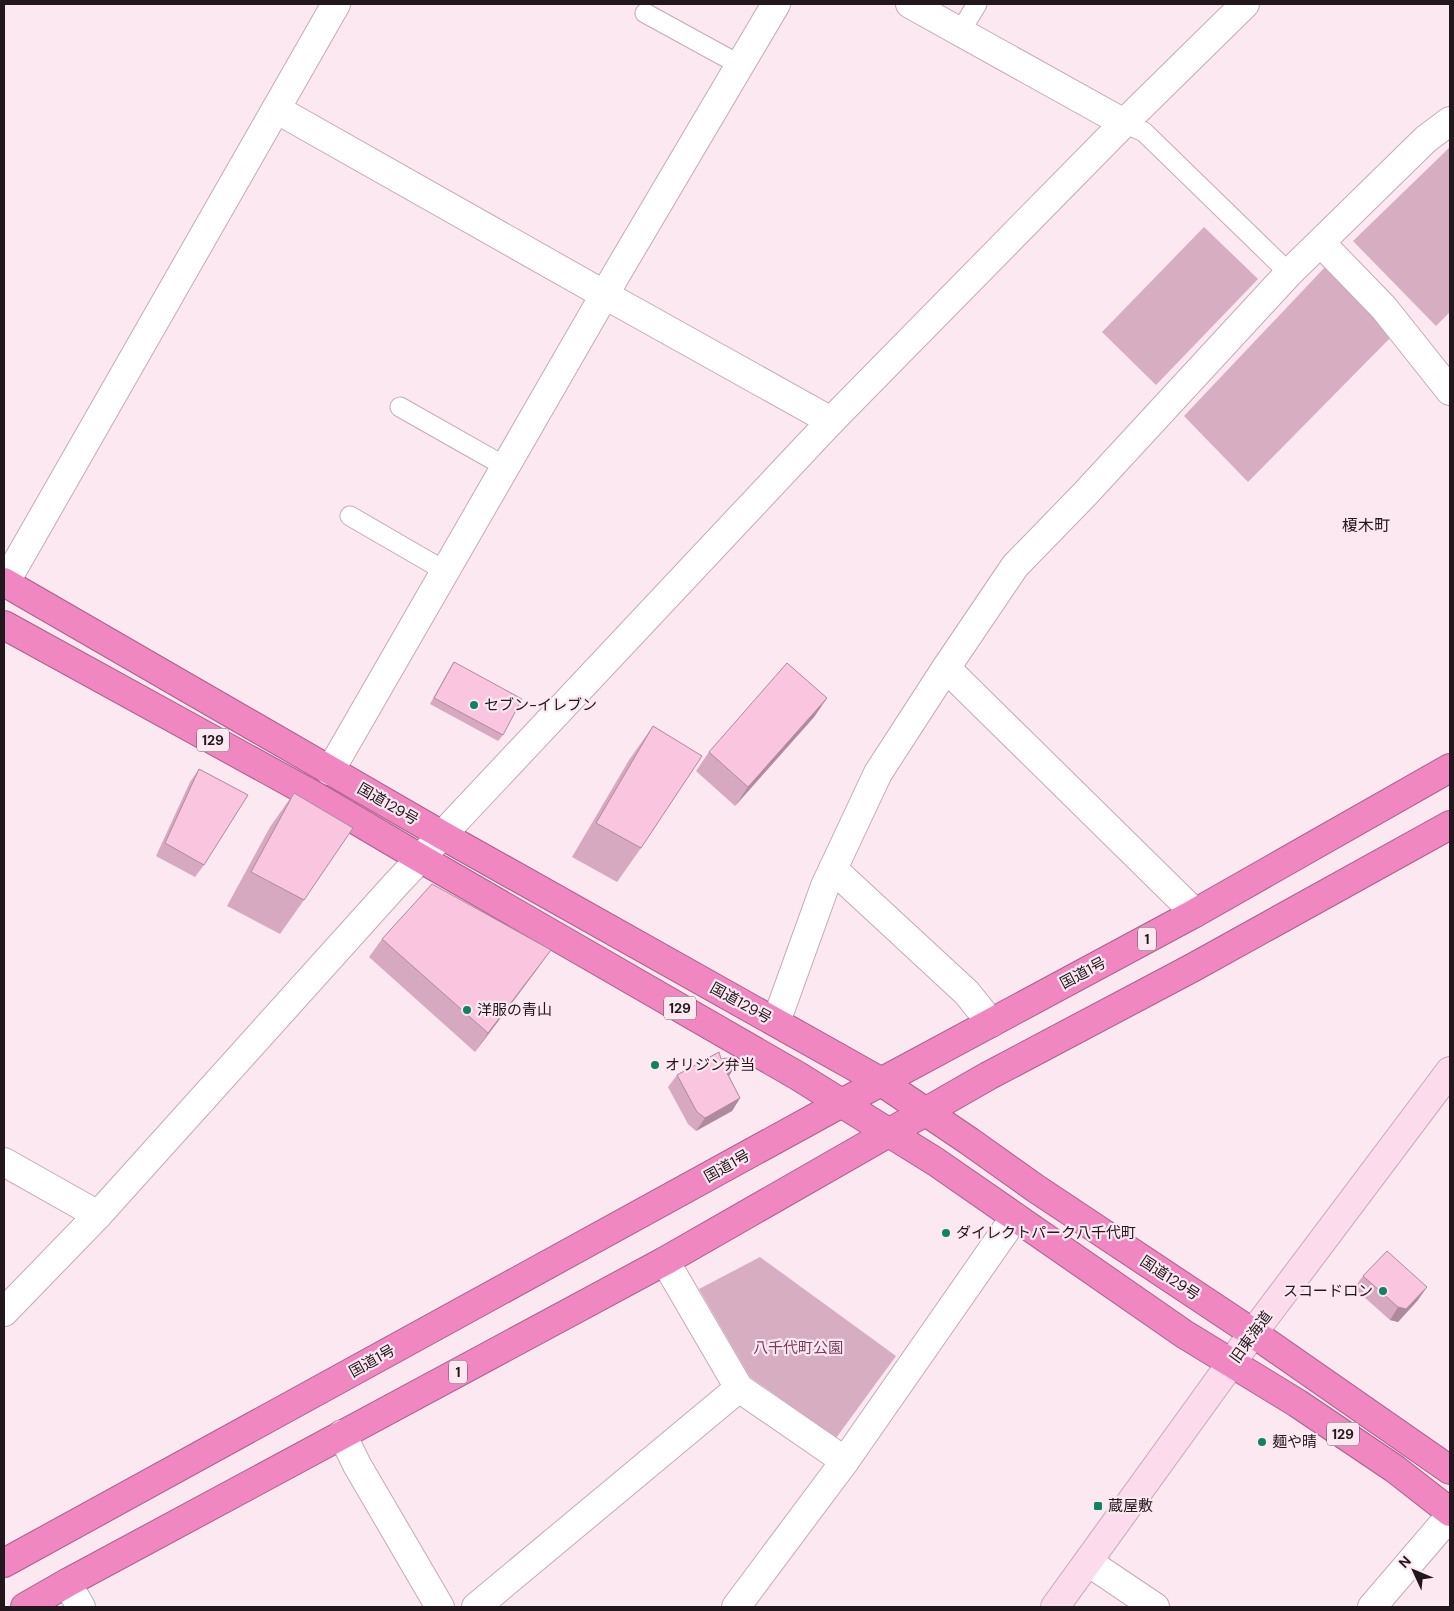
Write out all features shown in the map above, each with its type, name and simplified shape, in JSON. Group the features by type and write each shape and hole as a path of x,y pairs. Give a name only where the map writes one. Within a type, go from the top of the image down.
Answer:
{"highway":[{"name":"国道129号","path":"4,582 442,835 880,1081 1035,1188 1253,1333 1450,1470"},
{"name":"国道129号","path":"4,625 314,796 798,1076 840,1104 936,1162 1184,1334 1297,1402 1395,1469 1450,1512"},
{"name":"国道1号","path":"4,1563 880,1081 1195,913 1450,768"},
{"name":"1","path":"25,1607 665,1261 988,1076 1200,963 1450,825"}],"street":[{"path":"4,582 336,4"},
{"path":"330,771 604,295 776,4"},
{"path":"910,4 1124,123"},
{"path":"4,1312 98,1215 420,858 831,421 1124,123 1245,4"},
{"path":"276,109 831,421"},
{"path":"776,1022 825,886 878,773 1015,566 1085,494 1289,273 1426,140 1450,121"},
{"path":"1321,242 1384,308 1450,392"},
{"path":"946,668 1195,913"},
{"path":"833,869 967,993 991,1023"},
{"name":"旧東海道","path":"1055,1607 1253,1333 1450,1071"},
{"path":"4,1162 98,1215"},
{"path":"736,1607 845,1461 1015,1217"},
{"path":"665,1261 739,1388 845,1461"},
{"path":"476,1607 739,1388"},
{"path":"342,1434 357,1466 440,1607"},
{"path":"1372,1607 1440,1547 1450,1516"},
{"path":"1088,1562 1155,1607"},
{"path":"67,1583 82,1607"}],"lane":[{"path":"960,32 976,4"},
{"path":"645,13 740,65"},
{"path":"1124,123 1144,132 1289,273"},
{"path":"400,406 506,467"},
{"path":"350,516 445,571"}],"green space":[{"path":"1450,147 1450,312 1436,326 1353,241"},
{"path":"1204,227 1258,279 1156,385 1102,332"},
{"path":"1327,265 1395,333 1248,482 1184,416"},
{"name":"八千代町公園","path":"760,1257 896,1356 836,1438 750,1377 699,1289"}],"building":[{"name":"セブン-イレブン","path":"454,662 522,699 503,735 434,698"},
{"path":"787,663 827,698 748,787 709,752"},
{"path":"653,726 702,756 641,848 596,823"},
{"path":"199,769 248,795 204,865 165,843"},
{"path":"294,793 353,828 304,900 251,872"},
{"name":"洋服の青山","path":"432,884 551,950 488,1033 382,939"},
{"path":"719,1052 721,1059 727,1058 734,1068 727,1073 740,1098 705,1118 697,1112 677,1075"},
{"path":"1387,1251 1427,1287 1406,1309 1398,1307 1363,1276"}],"place":[{"name":"セブン-イレブン","path":"474,705"},
{"name":"洋服の青山","path":"467,1010"},
{"name":"オリジン弁当","path":"655,1065"},
{"name":"ダイレクトパーク八千代町","path":"946,1233"},
{"name":"スコードロン","path":"1383,1291"},
{"name":"麺や晴","path":"1262,1442"},
{"name":"蔵屋敷","path":"1098,1506"}],"district":[{"name":"榎木町","path":"1366,525"}]}
